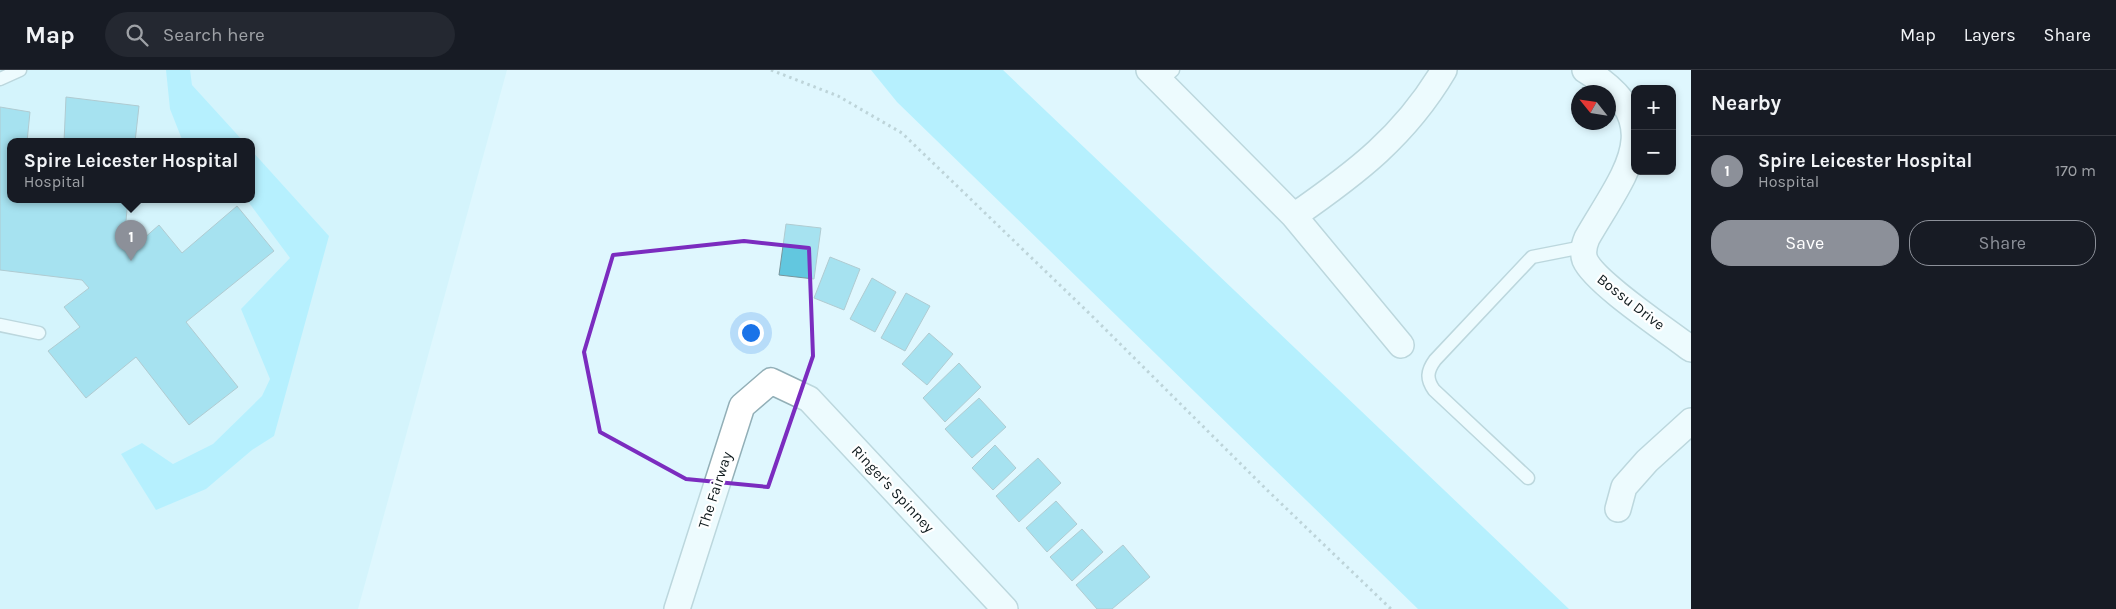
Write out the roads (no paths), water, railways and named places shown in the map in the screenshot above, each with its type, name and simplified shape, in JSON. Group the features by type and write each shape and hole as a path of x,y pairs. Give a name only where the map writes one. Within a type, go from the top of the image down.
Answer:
{"street":[{"path":"1294,216 1347,179 1396,136 1430,94 1444,70"},
{"path":"1583,247 1627,168 1633,154 1634,139 1633,122 1626,105 1616,92 1585,70"},
{"path":"1161,74 1294,216 1401,345"},
{"name":"Bossu Drive","path":"1583,247 1585,259 1600,279 1691,349"},
{"name":"The Fairway","path":"677,609 742,406 770,382"},
{"name":"Ringer's Spinney","path":"770,382 809,399 1006,609"},
{"path":"1618,509 1624,486 1646,461 1691,420"}],"lane":[{"path":"0,79 20,70"},
{"path":"1528,478 1434,390 1427,375 1435,360 1532,257 1583,247"},
{"path":"0,325 39,333"}],"place":[{"name":"Spire Leicester Hospital","path":"131,261"}]}
